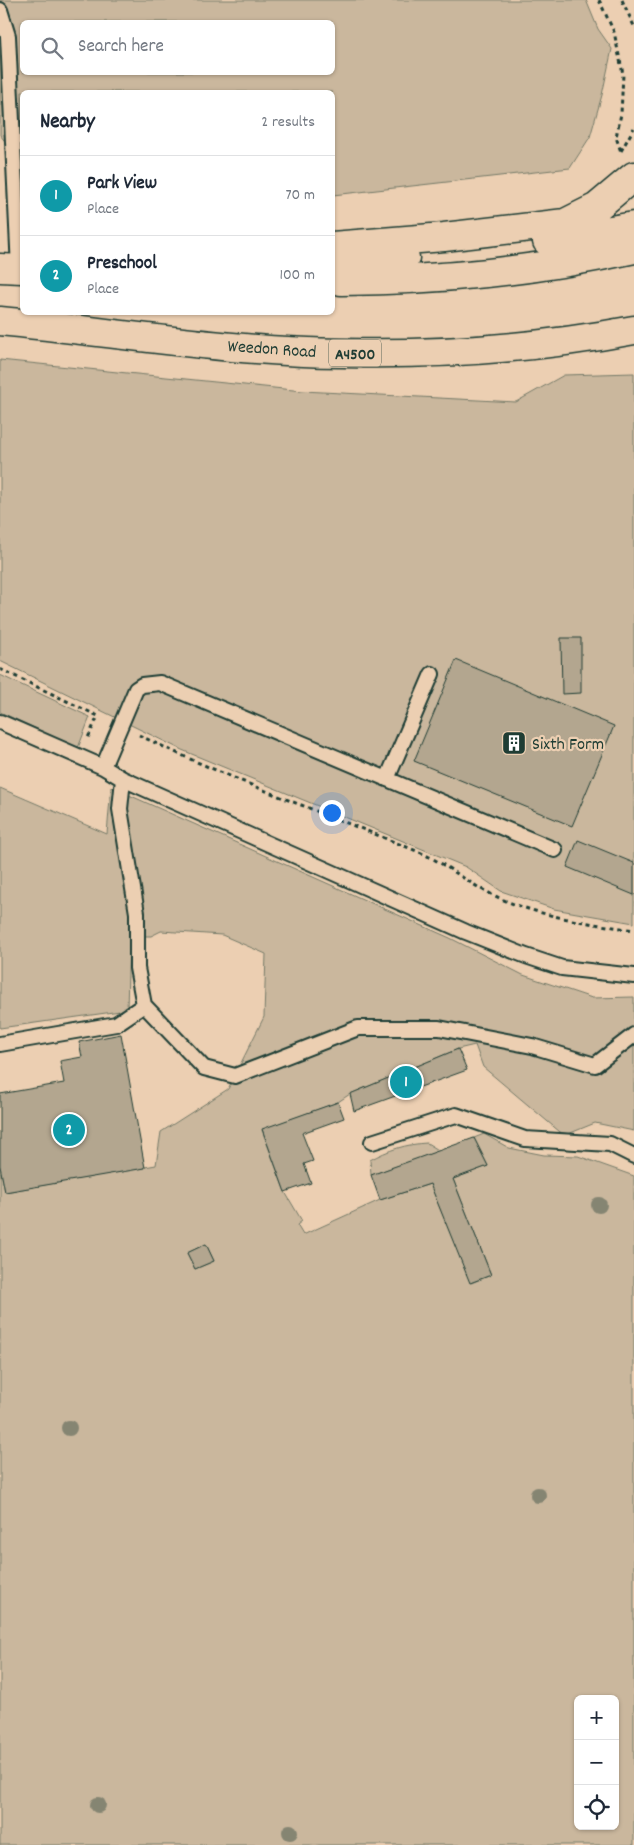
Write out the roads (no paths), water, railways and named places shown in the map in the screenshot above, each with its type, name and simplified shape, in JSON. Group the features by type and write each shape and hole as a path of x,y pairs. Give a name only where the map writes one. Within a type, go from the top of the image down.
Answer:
{"highway":[{"path":"335,246 444,237 565,222 597,207 634,176"},
{"path":"335,269 396,259 542,242 634,226"},
{"path":"335,281 393,281 483,275 574,262 634,249"},
{"name":"Weedon Road","path":"0,321 247,348 342,353 435,352 574,342 634,330"}],"lane":[{"path":"0,10 8,36 14,160 14,269"},
{"path":"0,155 14,160"},
{"path":"387,779 432,674"},
{"path":"103,767 136,690 142,685 160,683 555,850"},
{"path":"0,722 466,932 562,968 634,976"},
{"path":"123,779 120,809 137,913 137,968 144,1005 204,1068 235,1076 358,1028 438,1028 532,1046 595,1065 634,1035"},
{"path":"0,1044 116,1024 144,1005"},
{"path":"372,1142 456,1115 525,1139 610,1144 634,1156"}],"place":[{"name":"Sixth Form","path":"514,743"},
{"name":"Park View","path":"406,1082"},
{"name":"Preschool","path":"69,1130"}]}
